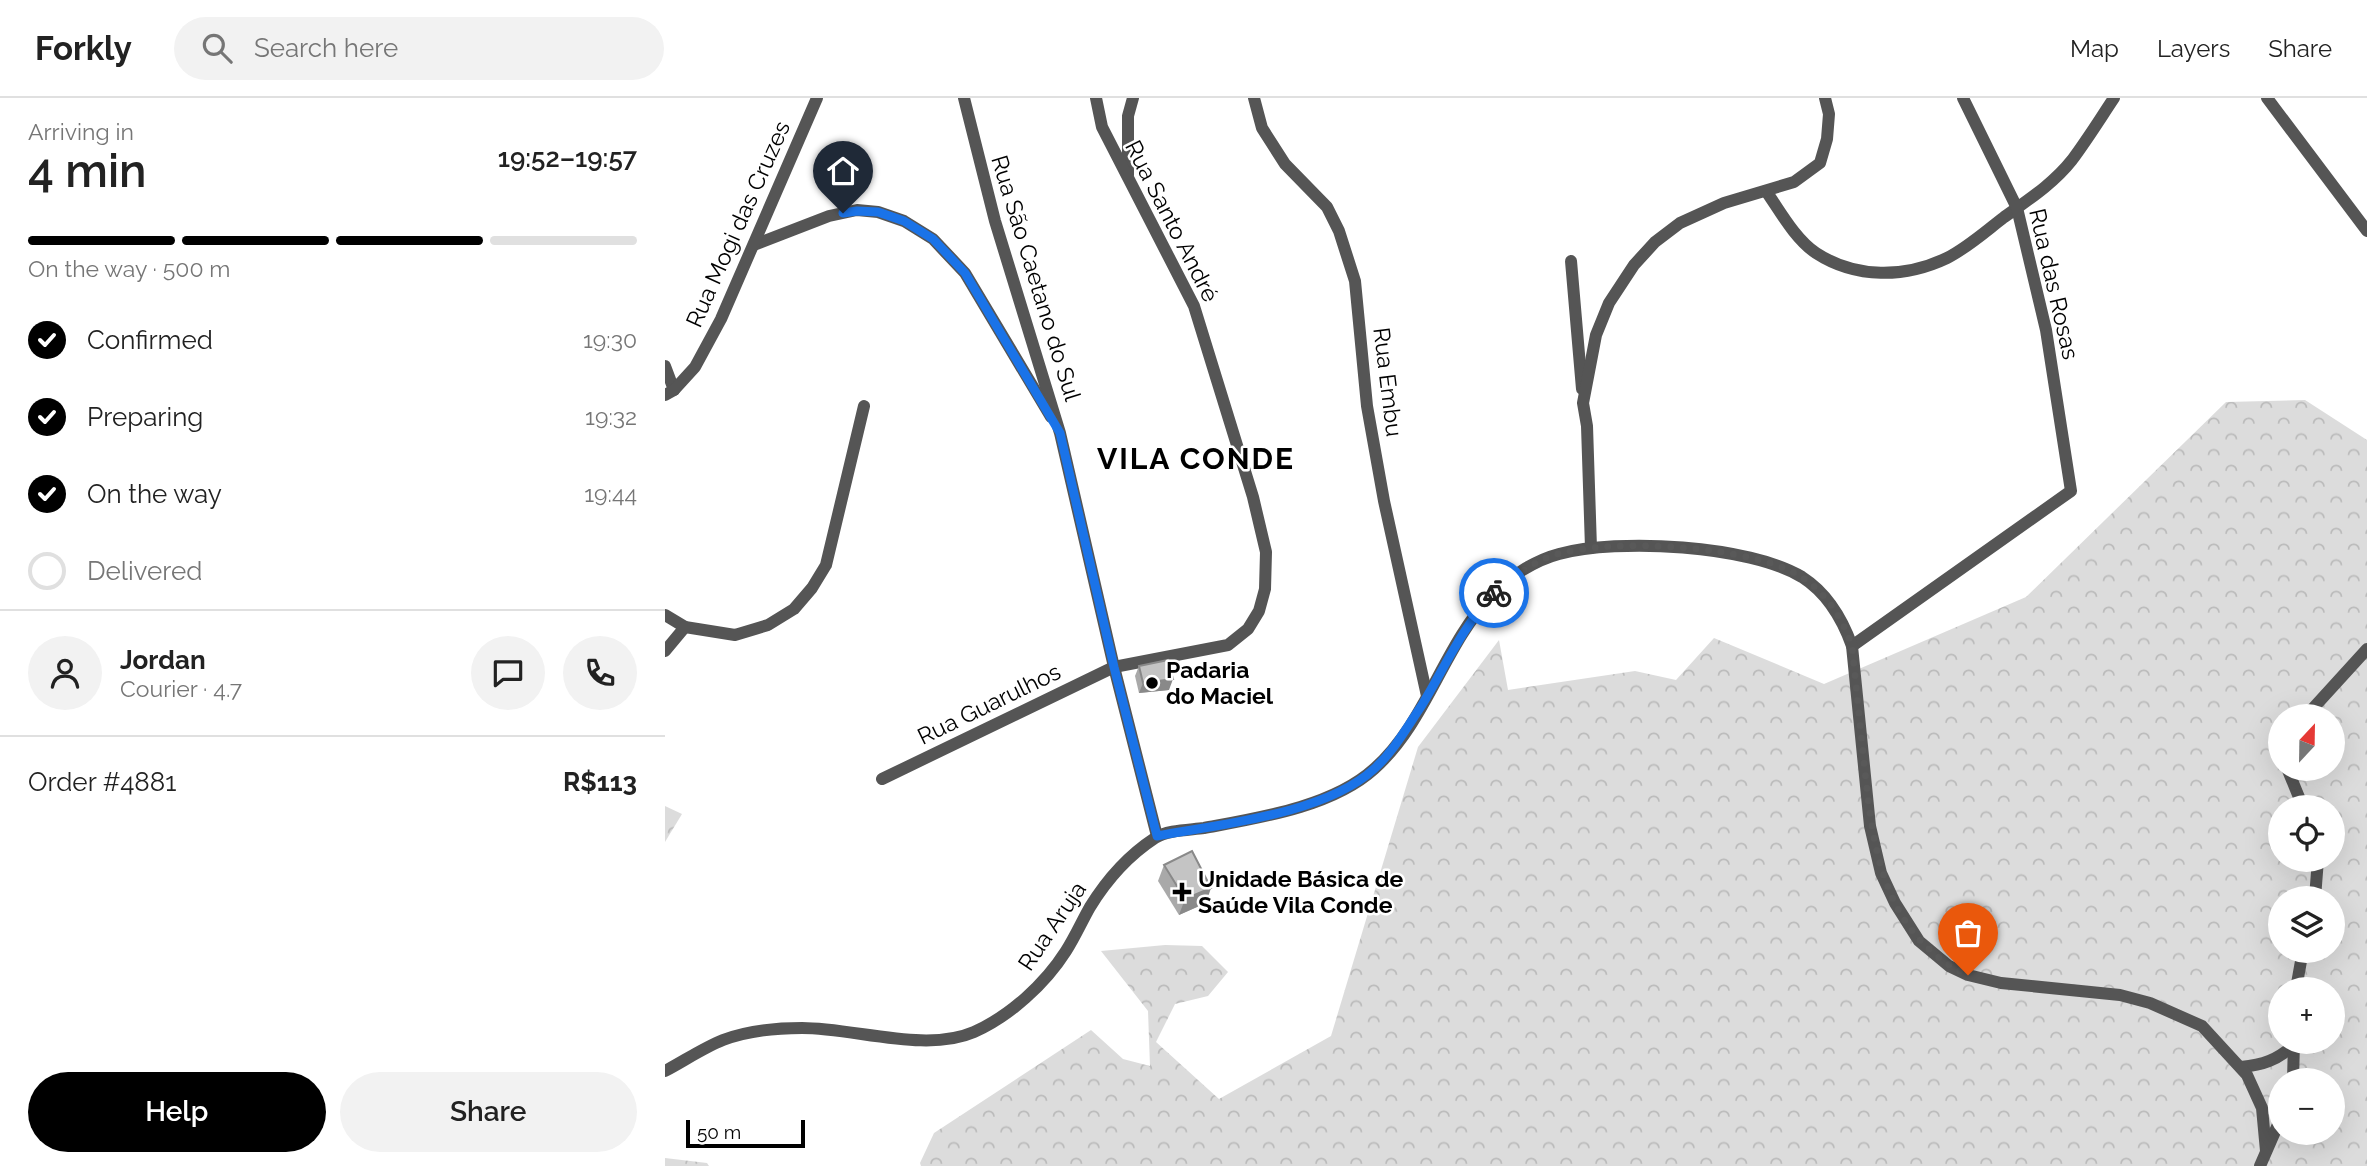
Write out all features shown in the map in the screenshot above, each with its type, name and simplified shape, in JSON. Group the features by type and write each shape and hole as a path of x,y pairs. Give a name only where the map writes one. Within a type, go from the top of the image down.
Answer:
{"street":[{"name":"Rua Mogi das Cruzes","path":"670,392 695,367 720,319 817,98"},
{"name":"Rua São Caetano do Sul","path":"964,98 995,221 1060,433 1114,667 1157,836"},
{"name":"Rua Santo André","path":"1096,98 1102,127 1194,306 1253,497 1266,552 1265,589 1259,611 1248,629 1228,645 1114,667"},
{"path":"1128,179 1128,116 1133,98"},
{"name":"Rua Embu","path":"1254,98 1262,128 1286,164 1327,207 1339,231 1355,281 1367,406 1384,501 1427,696"},
{"path":"1583,403 1596,335 1609,303 1634,265 1655,242 1680,223 1724,204 1794,182 1820,163 1827,139 1829,114 1825,98"},
{"name":"Rua das Rosas","path":"1852,646 2071,491 2046,330 2017,208 1963,98"},
{"path":"1766,191 1795,232 1814,251 1842,267 1881,273 1917,270 1949,257 2049,184 2071,160 2114,98"},
{"path":"2267,98 2367,231"},
{"path":"754,245 829,216 857,211 878,212 904,221 933,239 965,273 1060,433"},
{"path":"1571,261 1587,426 1591,548"},
{"path":"665,366 670,392"},
{"path":"665,615 685,627 735,635 768,625 794,609 812,588 826,565 864,406"},
{"path":"1157,836 1256,818 1304,805 1351,787 1374,769 1394,748 1463,632 1492,595 1517,574 1556,554 1591,548 1640,545 1736,554 1765,562 1802,577 1831,603 1845,625 1852,646 1870,826 1881,873 1895,903 1919,940 1949,966 1968,975 2001,983 2120,995 2150,1003 2202,1026 2247,1075 2262,1108 2266,1151"},
{"path":"665,651 685,627"},
{"path":"2317,704 2367,649"},
{"name":"Rua Guarulhos","path":"882,779 1114,667"},
{"name":"Rua Aruja","path":"665,1071 722,1041 757,1032 802,1028 927,1042 950,1040 975,1032 1006,1013 1045,980 1066,952 1092,903 1115,872 1157,836"},
{"path":"2241,1067 2268,1063 2284,1054"},
{"path":"2260,1166 2269,1145"}],"green space":[{"path":"2305,400 2367,440 2367,1166 921,1166 934,1133 1091,1030 1123,1059 1150,1066 1148,1011 1101,951 1165,945 1202,946 1228,972 1208,996 1175,1004 1156,1042 1219,1099 1331,1036 1418,747 1499,640 1508,690 1635,671 1676,680 1714,638 1824,684 2026,597 2226,402"},
{"path":"665,806 682,814 665,842"},
{"path":"665,1158 707,1163 709,1166 665,1166"}],"building":[{"path":"1168,660 1173,679 1143,683 1139,666"},
{"path":"1192,851 1211,888 1185,899 1164,865"}],"way so far":[{"path":"1494,593 1517,574 1556,554 1591,548 1640,545 1736,554 1802,577 1831,603 1845,625 1852,646 1870,826 1881,873 1895,903 1919,940 1949,966 1968,975"}],"place":[{"name":"Padaria do Maciel","path":"1152,683"},
{"name":"Unidade Básica de Saúde Vila Conde","path":"1182,892"}],"district":[{"name":"VILA CONDE","path":"1196,459"}],"route":[{"path":"843,213 878,212 904,221 933,239 965,273 1060,433 1114,667 1157,836 1256,818 1304,805 1351,787 1374,769 1394,748 1463,632 1494,593"}]}
